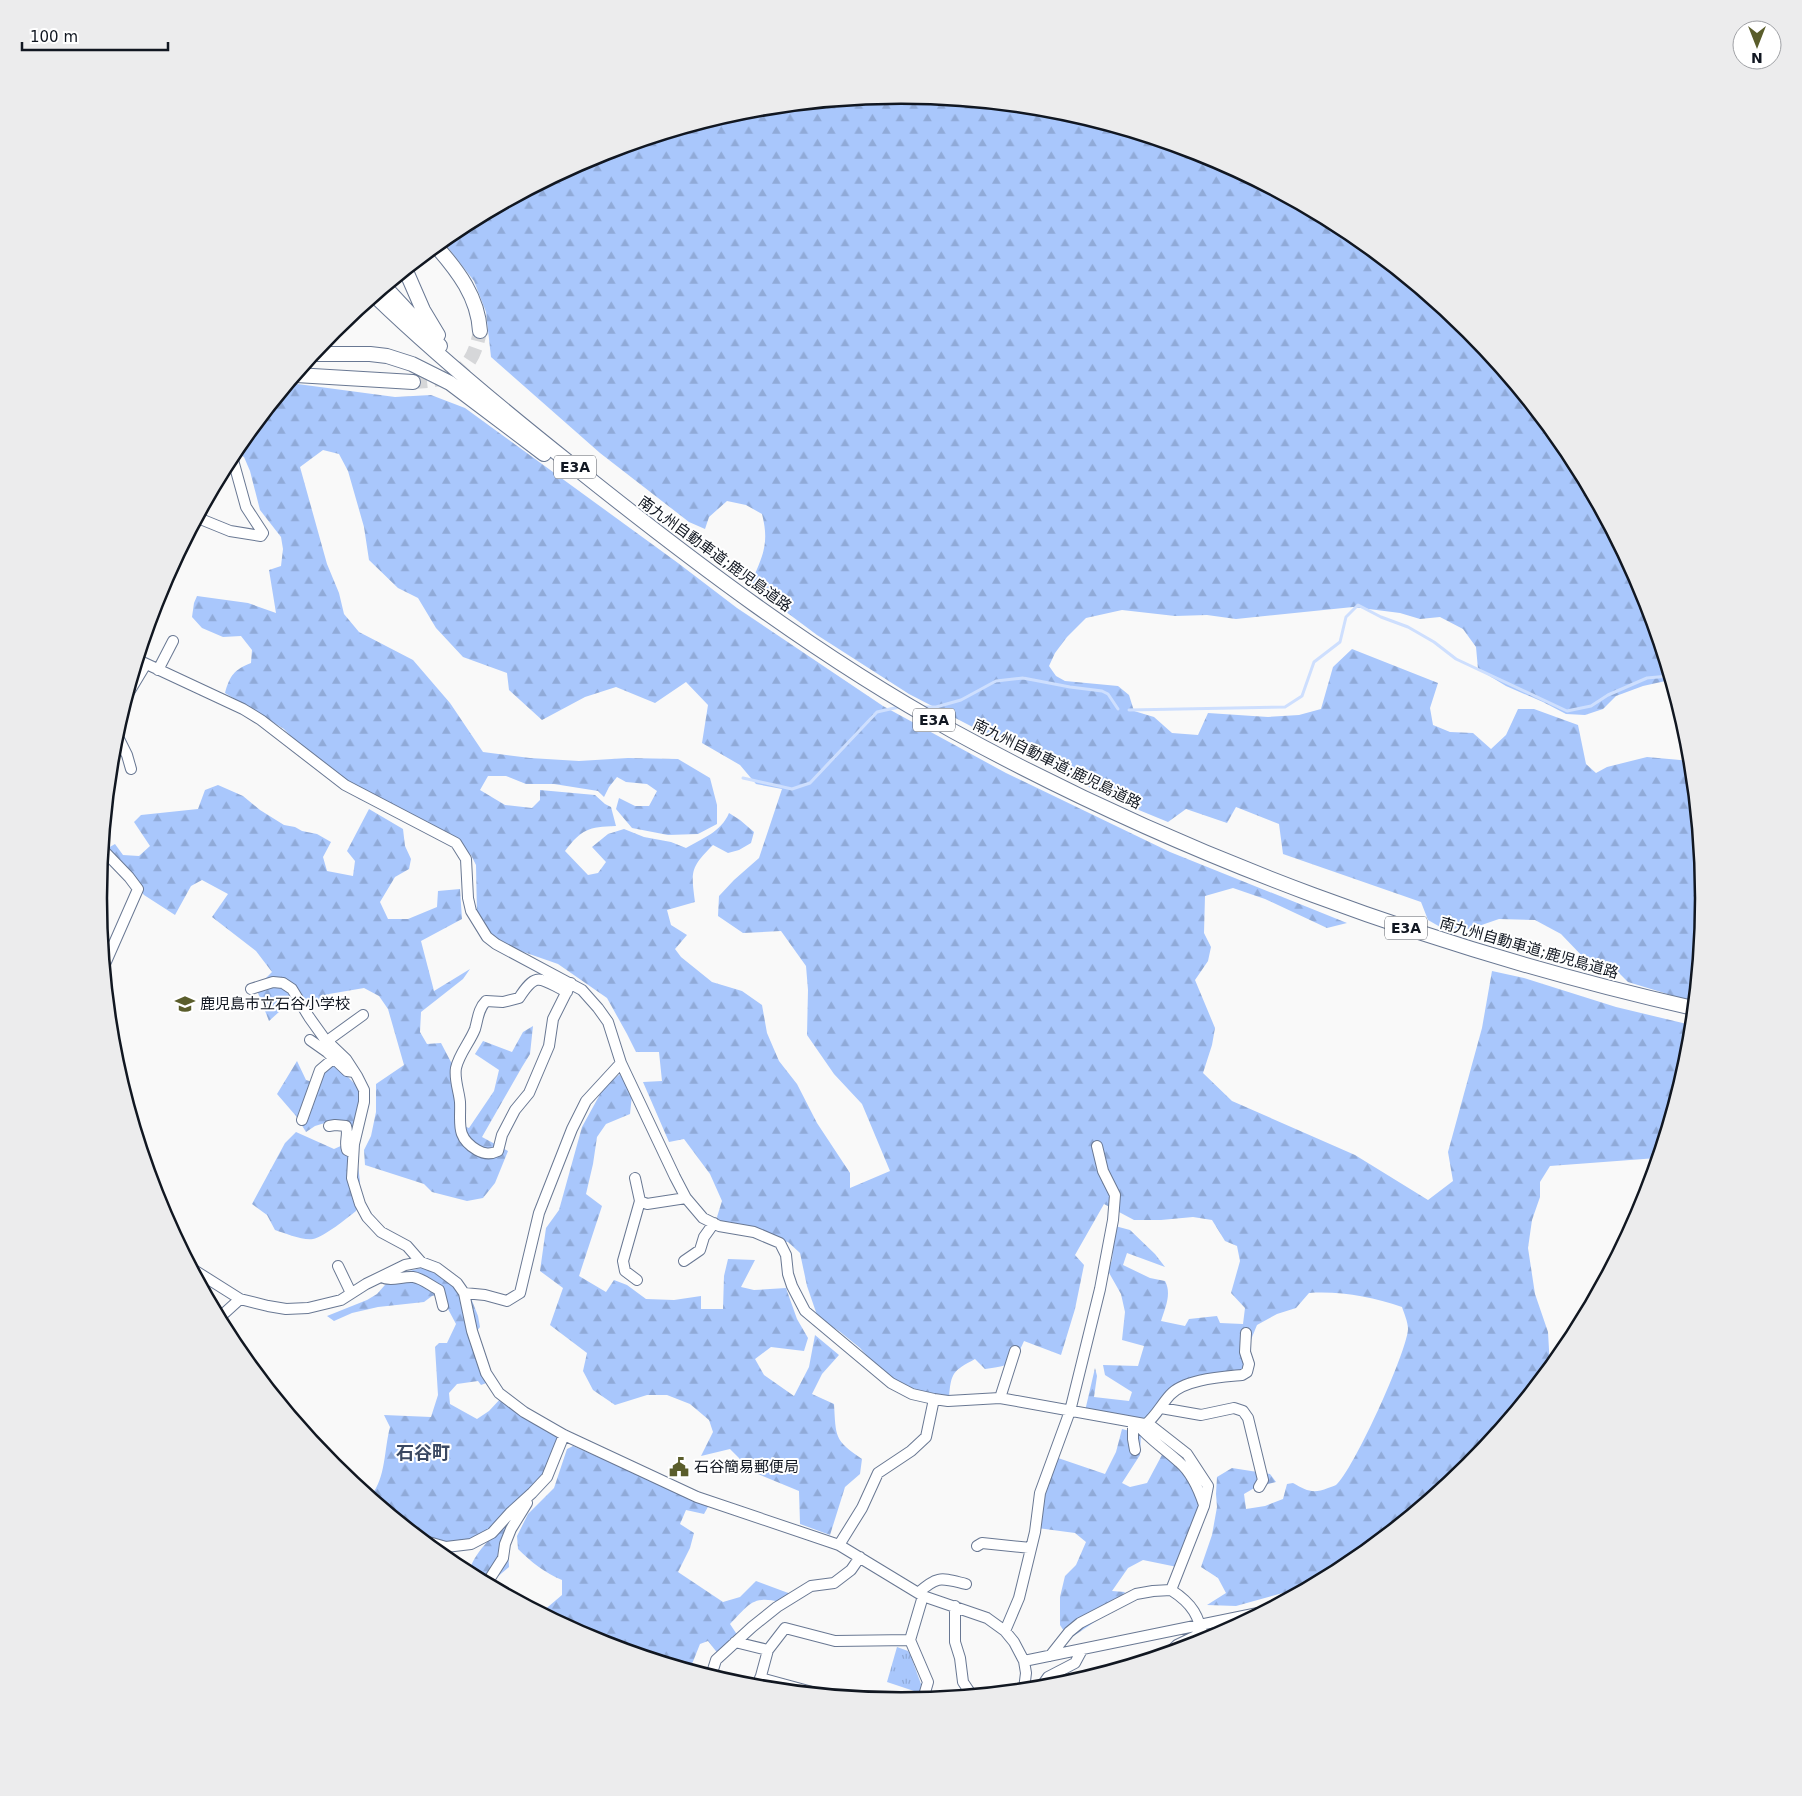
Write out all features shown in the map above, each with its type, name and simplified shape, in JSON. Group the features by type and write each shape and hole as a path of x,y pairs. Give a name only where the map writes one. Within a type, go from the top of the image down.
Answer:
{"highway":[{"path":"441,252 463,279 479,316 480,331"},
{"path":"408,275 423,310 456,363"},
{"name":"南九州自動車道;鹿児島道路","path":"389,291 484,395"},
{"name":"南九州自動車道;鹿児島道路","path":"379,300 484,395 665,540 820,649 950,729 1031,772 1178,840 1323,899 1405,928 1542,971 1687,1007"},
{"path":"322,354 387,356 412,364 443,380 665,540"},
{"path":"303,376 413,382"}],"street":[{"path":"203,520 230,531 261,536 263,533 246,507 235,467"},
{"path":"158,670 173,641"},
{"path":"143,663 243,709 261,720 345,785 456,843 466,858 468,898 471,911 488,937 496,944 569,987"},
{"path":"122,745 131,769"},
{"path":"108,855 138,889 108,954"},
{"path":"569,987 553,1019 549,1046 529,1093 502,1135 498,1151 491,1154 482,1153 468,1144 462,1136 459,1120 460,1103 456,1066 474,1029 481,1006 486,1001 503,1002 519,998 532,981 539,979 582,990 608,1022 621,1063 686,1198 703,1218 720,1226 754,1232 780,1243 786,1256 788,1274 792,1286 805,1310 890,1383 912,1394 934,1399 948,1401 1000,1398 1138,1423 1150,1426 1187,1454 1208,1486 1204,1506 1171,1590"},
{"path":"251,989 274,982 283,983 292,989 309,1017 327,1041 346,1059 354,1072 364,1090 364,1102 353,1152 352,1178 360,1204 367,1216 382,1232 407,1246 421,1262 437,1268 457,1283 464,1293 486,1373 499,1393 524,1412 564,1435 697,1497 839,1545 920,1595 987,1618 1005,1630 1014,1642 1024,1661 1025,1682"},
{"path":"327,1041 363,1015"},
{"path":"310,1040 327,1052 347,1071 354,1072"},
{"path":"302,1120 320,1070 333,1059"},
{"path":"464,1293 485,1295 507,1301 520,1293 539,1213 572,1129 586,1101 621,1063"},
{"path":"329,1126 346,1126 348,1130 345,1146 347,1150 353,1152"},
{"path":"1005,1630 1019,1598 1031,1548 1040,1493 1070,1411 1100,1289 1113,1220 1114,1195 1103,1171 1097,1146"},
{"path":"635,1178 640,1201 623,1261 625,1271 637,1280"},
{"path":"640,1201 647,1204 686,1198"},
{"path":"684,1261 700,1250 704,1237 714,1223"},
{"path":"203,1276 240,1300 286,1309 308,1308 341,1300 405,1265 421,1262"},
{"path":"338,1266 351,1293"},
{"path":"380,1277 386,1279 414,1277 423,1280 439,1290 443,1306"},
{"path":"225,1313 240,1300"},
{"path":"1138,1423 1154,1418 1178,1387 1189,1383 1242,1375 1247,1372 1249,1364 1245,1352 1246,1333"},
{"path":"1000,1398 1016,1351"},
{"path":"839,1545 862,1508 878,1473 911,1451 926,1437 934,1399"},
{"path":"1161,1408 1200,1415 1234,1408 1243,1411 1248,1418 1263,1480 1259,1487"},
{"path":"1135,1450 1133,1439 1138,1423"},
{"path":"443,1546 472,1544 492,1533 547,1477 564,1435"},
{"path":"491,1577 503,1558 505,1544 511,1529 532,1493"},
{"path":"977,1546 982,1543 1031,1548"},
{"path":"713,1669 716,1660 777,1608 811,1586 834,1583 851,1570 860,1557"},
{"path":"925,1692 928,1682 910,1640 920,1595 932,1581 944,1579 966,1584"},
{"path":"1024,1661 1082,1650 1202,1633 1189,1603 1171,1590 1153,1591 1136,1594 1080,1623 1069,1632 1050,1656"},
{"path":"955,1606 955,1642 960,1658 963,1682 968,1689"},
{"path":"760,1679 768,1650 785,1628 835,1641 910,1640"},
{"path":"736,1642 768,1650"},
{"path":"1047,1678 1075,1663 1082,1650"}],"green space":[{"path":"849,105 953,105 1056,119 1107,131 1205,164 1298,210 1385,268 1425,301 1463,336 1531,414 1589,501 1613,547 1635,594 1665,681 1643,686 1616,696 1603,709 1585,715 1566,714 1506,686 1478,669 1476,647 1463,629 1440,617 1420,619 1400,613 1353,607 1236,619 1207,615 1175,616 1122,610 1086,618 1067,637 1055,653 1049,666 1056,676 1065,681 1118,686 1129,695 1134,711 1154,717 1172,733 1198,735 1208,713 1268,717 1299,715 1321,709 1333,667 1352,649 1438,683 1430,708 1433,725 1450,732 1473,733 1491,749 1506,735 1518,709 1534,709 1578,725 1586,764 1596,773 1607,767 1647,757 1683,760 1694,846 1694,950 1688,1000 1628,982 1612,966 1584,958 1561,934 1535,920 1499,919 1470,929 1442,928 1428,920 1421,902 1283,854 1279,824 1236,807 1227,823 1186,809 1168,822 1112,799 909,694 817,635 750,585 764,551 765,534 762,514 746,505 727,501 709,517 705,529 689,522 600,453 491,357 486,312 474,281 447,247 504,210 550,186 597,164 695,131 746,119"},
{"path":"296,384 395,397 431,395 465,408 737,608 883,706 1006,773 1170,852 1347,923 1327,928 1265,899 1233,888 1205,896 1204,933 1211,947 1208,961 1195,980 1215,1028 1203,1073 1232,1101 1355,1155 1428,1200 1453,1181 1448,1152 1482,1028 1492,971 1524,978 1616,1007 1685,1023 1668,1104 1651,1158 1550,1166 1540,1182 1540,1197 1532,1220 1528,1248 1535,1294 1548,1332 1549,1356 1531,1382 1463,1460 1385,1528 1298,1586 1287,1592 1236,1606 1207,1605 1226,1593 1218,1578 1201,1567 1212,1535 1217,1507 1217,1477 1232,1468 1270,1474 1276,1482 1256,1487 1244,1494 1246,1509 1265,1506 1283,1499 1287,1484 1293,1483 1306,1490 1314,1491 1336,1485 1344,1475 1366,1436 1399,1361 1408,1329 1402,1307 1357,1295 1309,1293 1296,1308 1277,1314 1257,1325 1248,1347 1246,1371 1207,1378 1180,1392 1161,1412 1140,1423 1085,1411 1095,1368 1097,1376 1094,1397 1129,1401 1132,1392 1105,1375 1103,1365 1138,1366 1144,1346 1122,1340 1125,1312 1121,1294 1108,1271 1112,1260 1115,1226 1130,1230 1155,1254 1165,1267 1127,1253 1123,1265 1150,1278 1165,1281 1168,1296 1161,1321 1185,1326 1189,1319 1217,1316 1220,1323 1243,1324 1245,1308 1231,1293 1240,1261 1237,1246 1225,1241 1212,1220 1193,1217 1134,1220 1104,1204 1075,1255 1084,1265 1075,1309 1061,1355 1024,1341 1014,1360 1006,1365 985,1369 975,1359 954,1373 949,1398 936,1396 889,1380 860,1348 839,1331 818,1318 807,1286 800,1253 788,1242 750,1236 723,1228 717,1217 722,1201 710,1174 684,1139 669,1142 643,1082 662,1081 659,1052 636,1052 607,998 558,964 515,949 494,938 477,916 476,865 471,855 418,825 359,799 327,775 284,729 225,693 233,674 251,663 252,650 241,636 223,637 202,628 192,617 194,603 197,596 248,603 276,613 269,570 281,566 283,549 281,537 260,510 250,471 242,456 271,414","holes":["323,450 339,454 348,471 364,527 369,560 398,588 418,598 436,628 463,657 507,673 509,690 542,720 585,697 616,687 655,703 686,682 708,705 702,743 740,765 756,784 782,789 759,858 719,896 718,916 743,933 781,931 806,966 808,990 807,1035 834,1074 862,1104 890,1171 850,1188 850,1173 817,1123 797,1084 779,1061 767,1033 762,1005 742,991 712,982 681,957 675,949 687,935 671,925 667,910 695,902 693,876 700,859 713,845 728,853 739,850 751,843 754,832 729,813 726,820 716,830 686,848 671,842 644,837 624,829 608,834 592,847 606,862 598,873 588,875 565,851 576,838 586,831 599,827 616,826 611,807 595,795 540,790 540,800 532,808 505,805 480,790 488,776 506,776 526,784 554,784 598,791 604,797 617,777 626,782 647,784 657,791 649,806 635,806 619,798 616,809 632,828 668,835 698,834 717,824 717,805 710,778 678,759 628,758 579,761 530,758 483,752 450,703 413,660 359,632 344,614 339,593 327,564 300,467"]},
{"path":"218,785 243,796 260,810 284,825 317,834 331,842 323,857 327,871 353,876 355,861 347,851 369,809 403,829 405,846 411,859 409,869 395,877 380,902 388,919 408,919 437,907 438,891 460,889 462,919 421,941 434,991 470,969 463,979 421,1012 420,1032 427,1044 441,1043 463,1085 461,1125 469,1128 494,1091 499,1070 475,1054 483,1041 512,1052 523,1032 533,1026 530,1054 482,1137 508,1151 495,1183 483,1198 467,1201 432,1192 424,1184 365,1165 364,1150 371,1136 376,1112 376,1084 404,1065 388,1009 379,996 364,988 329,994 307,1009 290,1002 269,1021 256,988 272,972 256,951 212,917 228,894 202,880 191,886 175,915 144,895 108,848 115,844 123,855 139,856 150,846 134,822 141,815 198,809 205,790"},
{"path":"329,1057 339,1058 348,1077 361,1090 367,1102 366,1118 356,1150 360,1181 356,1211 318,1238 305,1239 275,1230 267,1215 252,1204 285,1143 296,1132 334,1149 343,1145 344,1132 328,1122 315,1126 306,1132 296,1116 277,1094 297,1061 306,1080 316,1083"},
{"path":"620,1074 632,1095 630,1114 606,1124 597,1137 586,1194 602,1206 579,1276 606,1292 614,1280 627,1285 646,1299 674,1300 701,1296 701,1309 723,1309 724,1276 728,1259 755,1260 741,1287 754,1290 786,1288 797,1319 808,1338 804,1351 771,1347 755,1359 764,1375 794,1396 809,1367 815,1335 839,1355 822,1374 812,1394 834,1404 838,1437 846,1447 862,1459 860,1474 845,1487 830,1535 800,1524 799,1491 746,1469 730,1449 701,1456 713,1432 709,1420 690,1404 667,1395 647,1395 615,1405 593,1390 583,1371 587,1353 550,1325 563,1288 540,1271 546,1228 559,1210 582,1127 604,1087"},
{"path":"426,1267 443,1270 469,1293 478,1316 480,1327 473,1336 489,1382 481,1385 478,1381 457,1384 449,1393 450,1404 477,1419 489,1411 502,1397 560,1438 541,1476 490,1532 461,1544 435,1541 374,1492 382,1472 390,1427 384,1415 431,1417 438,1395 435,1347 439,1343 447,1343 456,1324 440,1294 432,1296 424,1302 378,1307 352,1313 334,1321 327,1316 367,1300 377,1294 392,1277"},
{"path":"1122,1429 1141,1434 1140,1455 1122,1483 1130,1487 1147,1483 1163,1453 1175,1461 1207,1500 1204,1519 1195,1543 1182,1568 1143,1560 1128,1568 1112,1591 1125,1592 1111,1611 1069,1639 1060,1625 1060,1597 1065,1576 1076,1565 1086,1542 1075,1533 1030,1527 1031,1517 1043,1483 1058,1458 1105,1474 1116,1452"},
{"path":"573,1446 709,1505 704,1514 686,1510 680,1524 694,1533 690,1548 678,1572 723,1602 740,1597 756,1581 791,1594 780,1602 763,1600 752,1603 730,1624 738,1636 719,1655 708,1641 700,1644 692,1664 597,1632 547,1608 562,1595 562,1580 538,1567 518,1549 517,1536 528,1514 554,1488 567,1449"},
{"path":"522,1507 508,1546 509,1567 494,1580 471,1565 475,1557 499,1529"},
{"path":"897,1647 908,1651 921,1684 920,1692 887,1682"}],"waterway":[{"path":"1129,710 1285,707 1302,696 1314,662 1340,642 1346,617 1358,605 1381,617 1408,627 1434,642 1456,659 1567,711 1591,706 1608,695 1647,678 1663,677"},
{"path":"923,707 936,707 961,700 996,681 1023,678 1102,691 1108,694 1118,709"},
{"path":"743,778 792,789 810,783 877,712 899,707"}],"tunnel":[{"path":"413,382 440,379 459,372 472,356 480,331"}],"place":[{"name":"鹿児島市立石谷小学校","path":"185,1004"},
{"name":"石谷簡易郵便局","path":"679,1467"}],"district":[{"name":"石谷町","path":"423,1453"}]}
